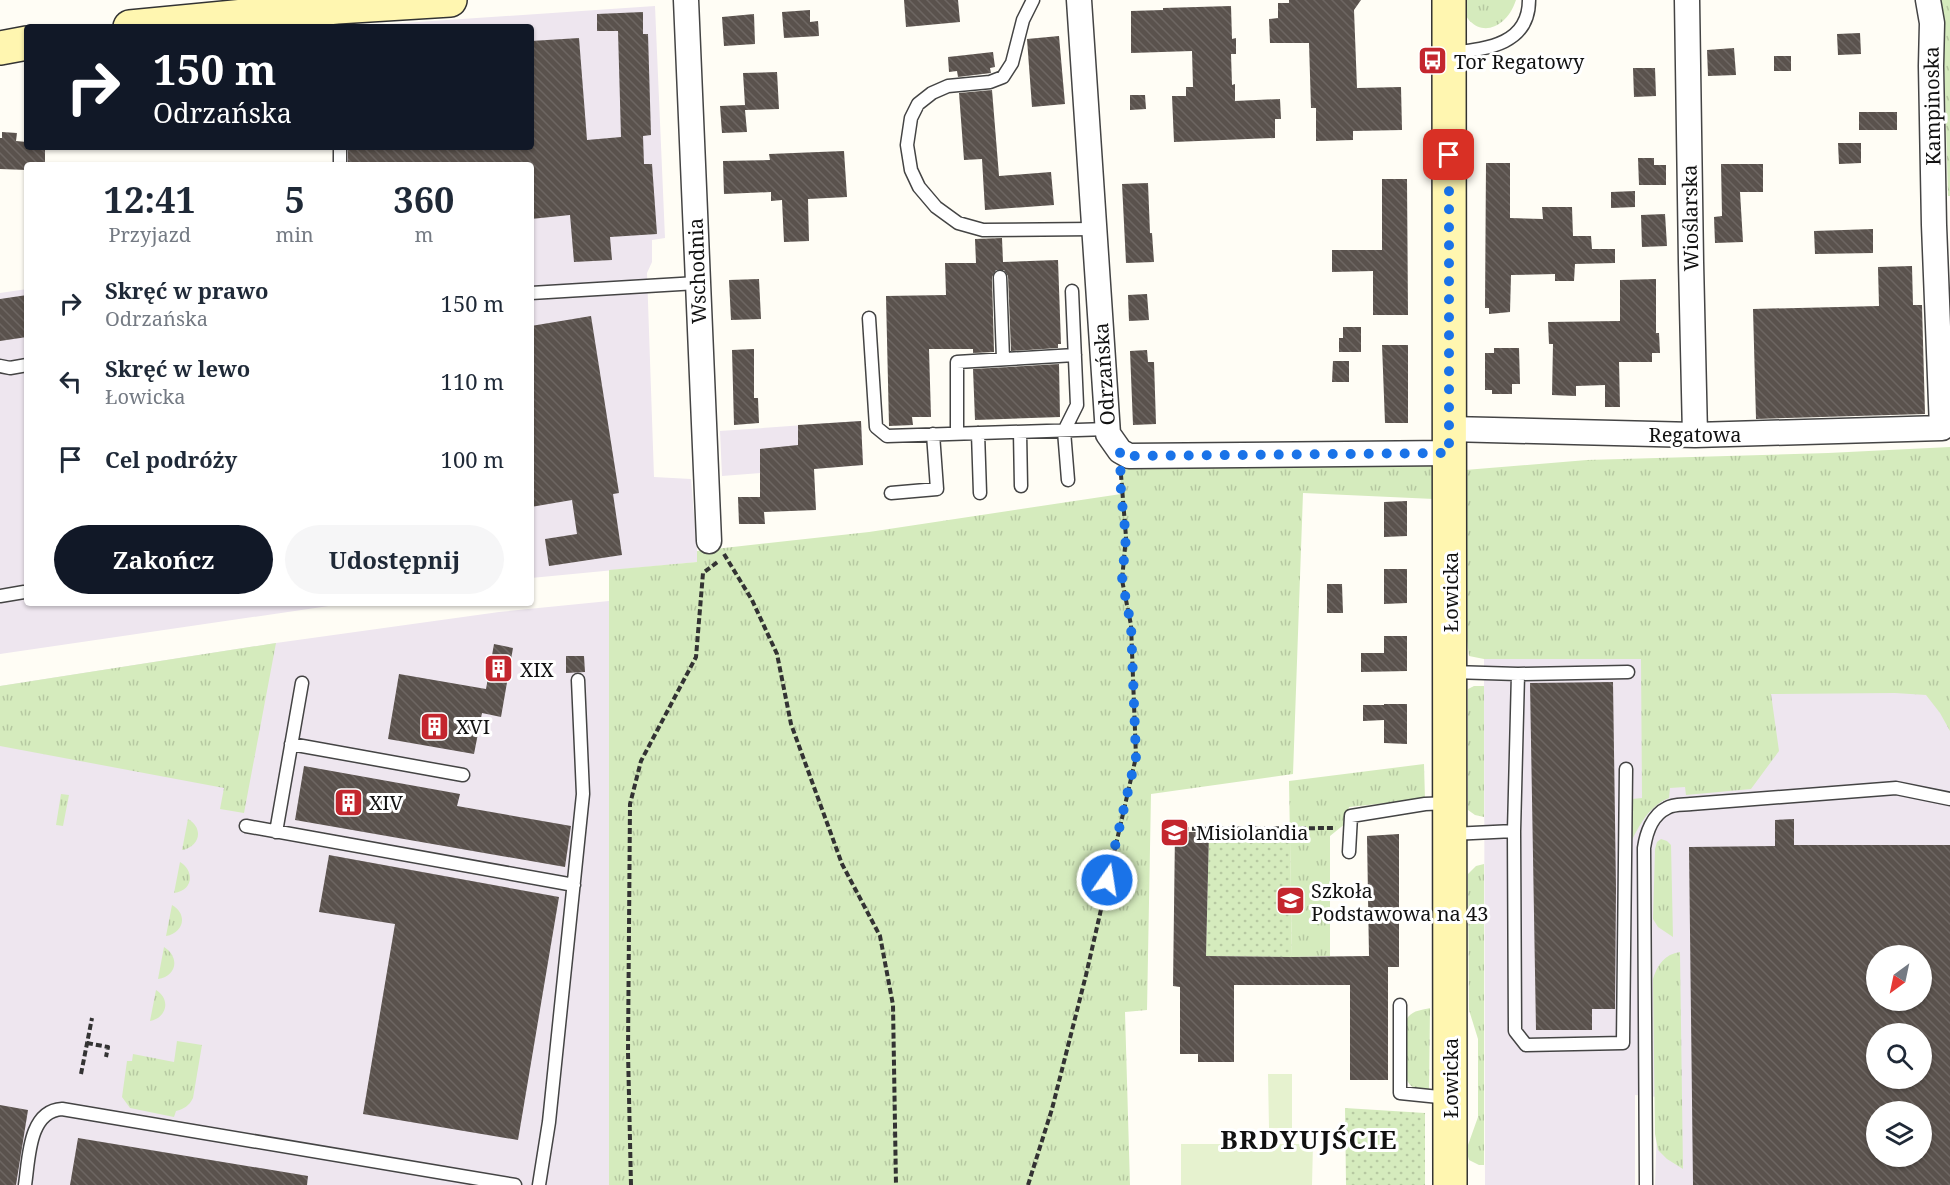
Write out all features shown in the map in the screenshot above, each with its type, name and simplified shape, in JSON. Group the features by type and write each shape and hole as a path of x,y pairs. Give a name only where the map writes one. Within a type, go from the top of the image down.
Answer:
{"street":[{"path":"186,24 271,20 337,13 384,2 450,0"},
{"name":"Wschodnia","path":"686,0 697,283 719,549"},
{"name":"Odrzańska","path":"1080,0 1108,429 1111,440 1120,451 1128,456 1449,441"},
{"name":"Łowicka","path":"1449,0 1450,1185"},
{"name":"Wioślarska","path":"1687,0 1695,435"},
{"name":"Kampinoska","path":"1928,0 1932,23 1930,66 1942,428"},
{"path":"0,48 24,44"},
{"name":"Regatowa","path":"1449,441 1942,428"}],"lane":[{"path":"1033,0 1023,20 1012,63 1003,77 990,82 948,86 932,93 918,104 911,118 907,145 911,170 919,187 930,200 958,223 982,230 1094,229"},
{"path":"1449,53 1490,48 1510,38 1519,30 1524,21 1529,0"},
{"path":"1000,277 1003,359"},
{"path":"534,293 697,283"},
{"path":"1068,480 1064,431 1077,405 1072,291"},
{"path":"869,318 876,428 887,436 1108,429"},
{"path":"957,434 957,362 1075,355"},
{"path":"0,366 10,368 24,366"},
{"path":"1020,432 1021,486"},
{"path":"978,433 980,493"},
{"path":"891,493 937,489 933,434"},
{"path":"0,596 24,592"},
{"path":"1450,672 1518,674 1628,672"},
{"path":"1518,674 1514,831 1515,1031 1526,1045 1623,1043 1626,769"},
{"path":"538,1185 549,1122 584,794 578,680"},
{"path":"276,831 302,683"},
{"path":"291,744 463,775"},
{"path":"1646,1185 1644,848 1646,834 1654,820 1667,807 1896,788 1950,799"},
{"path":"1349,852 1352,816 1425,804 1450,819 1514,831"},
{"path":"246,826 574,885"},
{"path":"1400,1005 1400,1093 1450,1098"},
{"path":"25,1185 38,1123 46,1114 62,1109 515,1185"}],"path":[{"path":"1028,1185 1052,1109 1081,997 1136,757 1131,625 1122,580 1126,537 1121,494 1120,451"},
{"path":"631,1185 628,1052 630,804 640,761 696,657 703,573 719,549 752,600 777,654 791,724 842,864 880,936 893,1005 896,1185"},
{"path":"1168,842 1169,829 1342,828"},
{"path":"81,1074 92,1018"},
{"path":"87,1043 108,1047 106,1057"}],"shaded area":[{"path":"655,6 665,238 652,240 652,262 647,273 654,477 691,479 698,562 534,578 534,162 332,162 333,150 534,150 534,24 388,24"},
{"path":"24,289 24,606 328,606 0,654 0,293"},
{"path":"861,421 863,465 722,476 720,431"},
{"path":"609,601 609,1185 0,1185 0,686 276,643 499,612"},
{"path":"1484,659 1641,659 1929,683 1950,718 1950,1185 1655,1185 1658,1097 1635,1095 1635,1185 1485,1185"}],"green space":[{"path":"1460,0 1516,0 1503,21 1486,28 1478,27 1470,22"},
{"path":"1940,0 1950,0 1950,196 1948,196 1943,24"},
{"path":"1950,447 1950,731 1926,695 1771,694 1779,751 1751,789 1686,795 1685,787 1670,788 1669,798 1651,810 1632,840 1632,799 1642,798 1641,659 1484,659 1469,656 1465,470 1587,460"},
{"path":"1120,463 1135,469 1432,463 1434,499 1303,493 1293,774 1151,794 1147,1010 1125,1012 1130,1185 609,1185 609,570 697,562 697,551 869,532 1121,494"},
{"path":"276,643 244,813 220,809 224,788 0,746 0,686"},
{"path":"1474,686 1484,686 1484,817 1468,810 1468,689"},
{"path":"1424,764 1425,799 1349,807 1346,823 1330,836 1330,956 1292,957 1289,781"},
{"path":"61,794 69,795 63,826 56,825"},
{"path":"188,819 196,827 198,837 193,845 182,850"},
{"path":"1209,832 1290,833 1292,957 1206,956"},
{"path":"1661,839 1671,845 1673,937 1658,927 1653,919 1655,849 1657,842"},
{"path":"180,862 188,870 190,880 185,889 174,893"},
{"path":"1484,864 1484,1165 1479,1165 1469,1160 1467,1153 1478,1117 1478,1039 1469,1010 1468,874 1476,866"},
{"path":"172,905 180,913 182,923 177,931 166,936"},
{"path":"164,947 172,956 174,966 169,974 158,979"},
{"path":"1680,952 1683,1169 1658,1150 1655,1134 1653,979 1662,961"},
{"path":"156,990 164,998 165,1008 160,1016 150,1021"},
{"path":"1430,1008 1429,1091 1426,1091 1417,1090 1408,1082 1404,1070 1403,1039 1408,1017 1415,1012"},
{"path":"177,1041 202,1045 191,1101 186,1107 176,1111 174,1117 130,1108 122,1097 127,1061 132,1061 133,1054 174,1062"},
{"path":"1268,1074 1292,1074 1292,1128 1269,1128"},
{"path":"1345,1108 1425,1113 1425,1185 1346,1185"},
{"path":"1181,1144 1313,1144 1312,1185 1181,1185"}],"building":[{"path":"904,0 958,0 960,22 906,27"},
{"path":"1289,0 1361,0 1354,10 1357,88 1401,87 1402,130 1353,131 1353,140 1316,141 1316,108 1311,108 1309,43 1270,43 1269,19 1278,18 1278,3 1289,3"},
{"path":"1231,6 1232,39 1236,38 1236,54 1231,54 1235,101 1280,99 1281,119 1275,119 1275,138 1174,142 1172,96 1186,96 1186,87 1193,87 1192,51 1131,53 1131,11"},
{"path":"810,10 810,22 818,21 819,36 784,38 782,12"},
{"path":"643,12 643,34 648,34 651,135 643,136 644,164 652,164 657,234 610,237 612,260 574,262 570,215 534,219 534,162 348,162 348,150 534,150 534,41 579,38 587,140 621,137 618,31 597,31 597,14"},
{"path":"754,14 755,44 724,46 722,17"},
{"path":"1860,33 1861,54 1838,55 1837,34"},
{"path":"1059,36 1065,104 1032,107 1027,39"},
{"path":"1734,48 1736,75 1708,76 1707,50"},
{"path":"993,52 995,67 990,68 991,73 958,77 957,71 949,72 948,57"},
{"path":"1774,56 1791,56 1791,71 1774,71"},
{"path":"1633,68 1655,68 1656,96 1634,97"},
{"path":"777,72 779,109 745,110 747,132 722,133 720,106 745,105 743,73"},
{"path":"992,90 999,176 1051,172 1054,205 985,210 982,159 964,160 959,93"},
{"path":"1130,95 1145,95 1146,109 1130,110"},
{"path":"1859,112 1897,112 1897,130 1859,130"},
{"path":"2,132 17,133 16,141 24,142 24,150 45,150 45,162 24,162 24,170 0,169 0,138 2,138"},
{"path":"1838,143 1861,143 1861,163 1839,164"},
{"path":"844,151 847,197 808,199 809,241 784,242 782,200 771,201 771,192 724,194 723,161 770,160 769,154"},
{"path":"1638,158 1654,158 1654,165 1666,165 1666,185 1639,185"},
{"path":"1486,163 1510,163 1510,218 1543,219 1542,207 1572,207 1573,236 1591,236 1592,249 1615,249 1615,263 1575,264 1574,281 1555,281 1555,274 1511,275 1510,312 1489,314 1489,308 1485,308"},
{"path":"1721,164 1763,164 1763,192 1740,192 1743,242 1715,243 1714,217 1722,216"},
{"path":"1382,179 1407,179 1408,315 1373,315 1373,271 1332,272 1332,250 1382,250"},
{"path":"1148,183 1154,262 1126,263 1122,184"},
{"path":"1635,191 1635,207 1611,208 1611,192"},
{"path":"1665,214 1667,246 1642,247 1641,215"},
{"path":"1873,229 1873,253 1815,254 1814,231"},
{"path":"1002,238 1003,262 1058,260 1061,344 1058,344 1058,348 1011,351 1008,276 1004,270 996,270 992,277 994,352 973,353 973,349 929,349 931,417 912,417 913,425 889,426 886,296 946,295 945,263 976,263 975,239"},
{"path":"1912,266 1913,305 1922,305 1925,414 1756,419 1753,309 1879,306 1878,267"},
{"path":"759,279 761,319 731,320 729,280"},
{"path":"1656,279 1656,333 1659,333 1660,353 1652,353 1652,362 1619,362 1620,407 1605,407 1605,385 1576,386 1576,396 1552,395 1553,344 1549,344 1548,322 1620,321 1620,280"},
{"path":"1147,294 1149,320 1129,321 1128,295"},
{"path":"24,295 24,337 0,341 0,299"},
{"path":"591,316 619,493 613,494 622,555 549,566 545,539 577,534 572,500 534,506 534,326"},
{"path":"1343,327 1361,327 1361,352 1339,352 1339,338 1343,338"},
{"path":"1382,345 1408,345 1408,423 1385,423"},
{"path":"1494,348 1519,348 1520,384 1512,384 1512,394 1492,394 1492,390 1485,390 1485,353 1494,353"},
{"path":"754,349 754,398 758,398 759,423 734,425 732,350"},
{"path":"1147,350 1148,362 1154,362 1156,424 1133,425 1130,351"},
{"path":"1333,361 1349,361 1349,382 1332,382"},
{"path":"1059,364 1060,417 975,420 973,369"},
{"path":"861,421 863,465 814,469 816,510 764,512 765,524 739,524 738,497 760,497 760,449 798,445 798,425"},
{"path":"1407,501 1407,536 1384,537 1384,502"},
{"path":"1384,569 1407,569 1407,603 1384,604"},
{"path":"1327,584 1342,584 1343,613 1327,613"},
{"path":"1384,636 1407,636 1407,671 1361,672 1361,653 1384,653"},
{"name":"XVI","path":"494,644 513,648 501,717 482,713 474,754 388,739 399,674 486,689"},
{"path":"566,656 584,656 585,672 566,673"},
{"path":"1613,682 1615,1009 1592,1009 1592,1030 1536,1030 1530,683"},
{"path":"1407,704 1407,744 1384,743 1384,720 1363,721 1363,705"},
{"path":"304,766 460,794 457,806 571,826 565,867 295,820"},
{"path":"1794,819 1794,845 1950,845 1950,1185 1693,1185 1689,847 1775,846 1775,820"},
{"path":"1175,832 1209,832 1206,956 1292,957 1369,956 1367,836 1399,834 1399,967 1388,967 1388,1080 1350,1080 1350,985 1234,985 1234,1062 1198,1062 1198,1054 1180,1054 1180,987 1173,986"},
{"path":"329,855 559,897 518,1140 363,1114 395,924 319,912"},
{"path":"0,1105 28,1110 16,1185 0,1185"},
{"path":"78,1138 308,1176 307,1185 70,1185"}],"place":[{"name":"Tor Regatowy","path":"1433,61"},
{"name":"XIX","path":"499,669"},
{"name":"XVI","path":"435,726"},
{"name":"XIV","path":"348,802"},
{"name":"Misiolandia","path":"1175,832"},
{"name":"Szkoła Podstawowa na 43","path":"1290,901"}],"district":[{"name":"BRDYUJŚCIE","path":"1309,1139"}],"route":[{"path":"1107,880 1136,757 1131,625 1122,580 1126,537 1121,494 1120,451 1128,456 1449,453 1449,155"}]}
